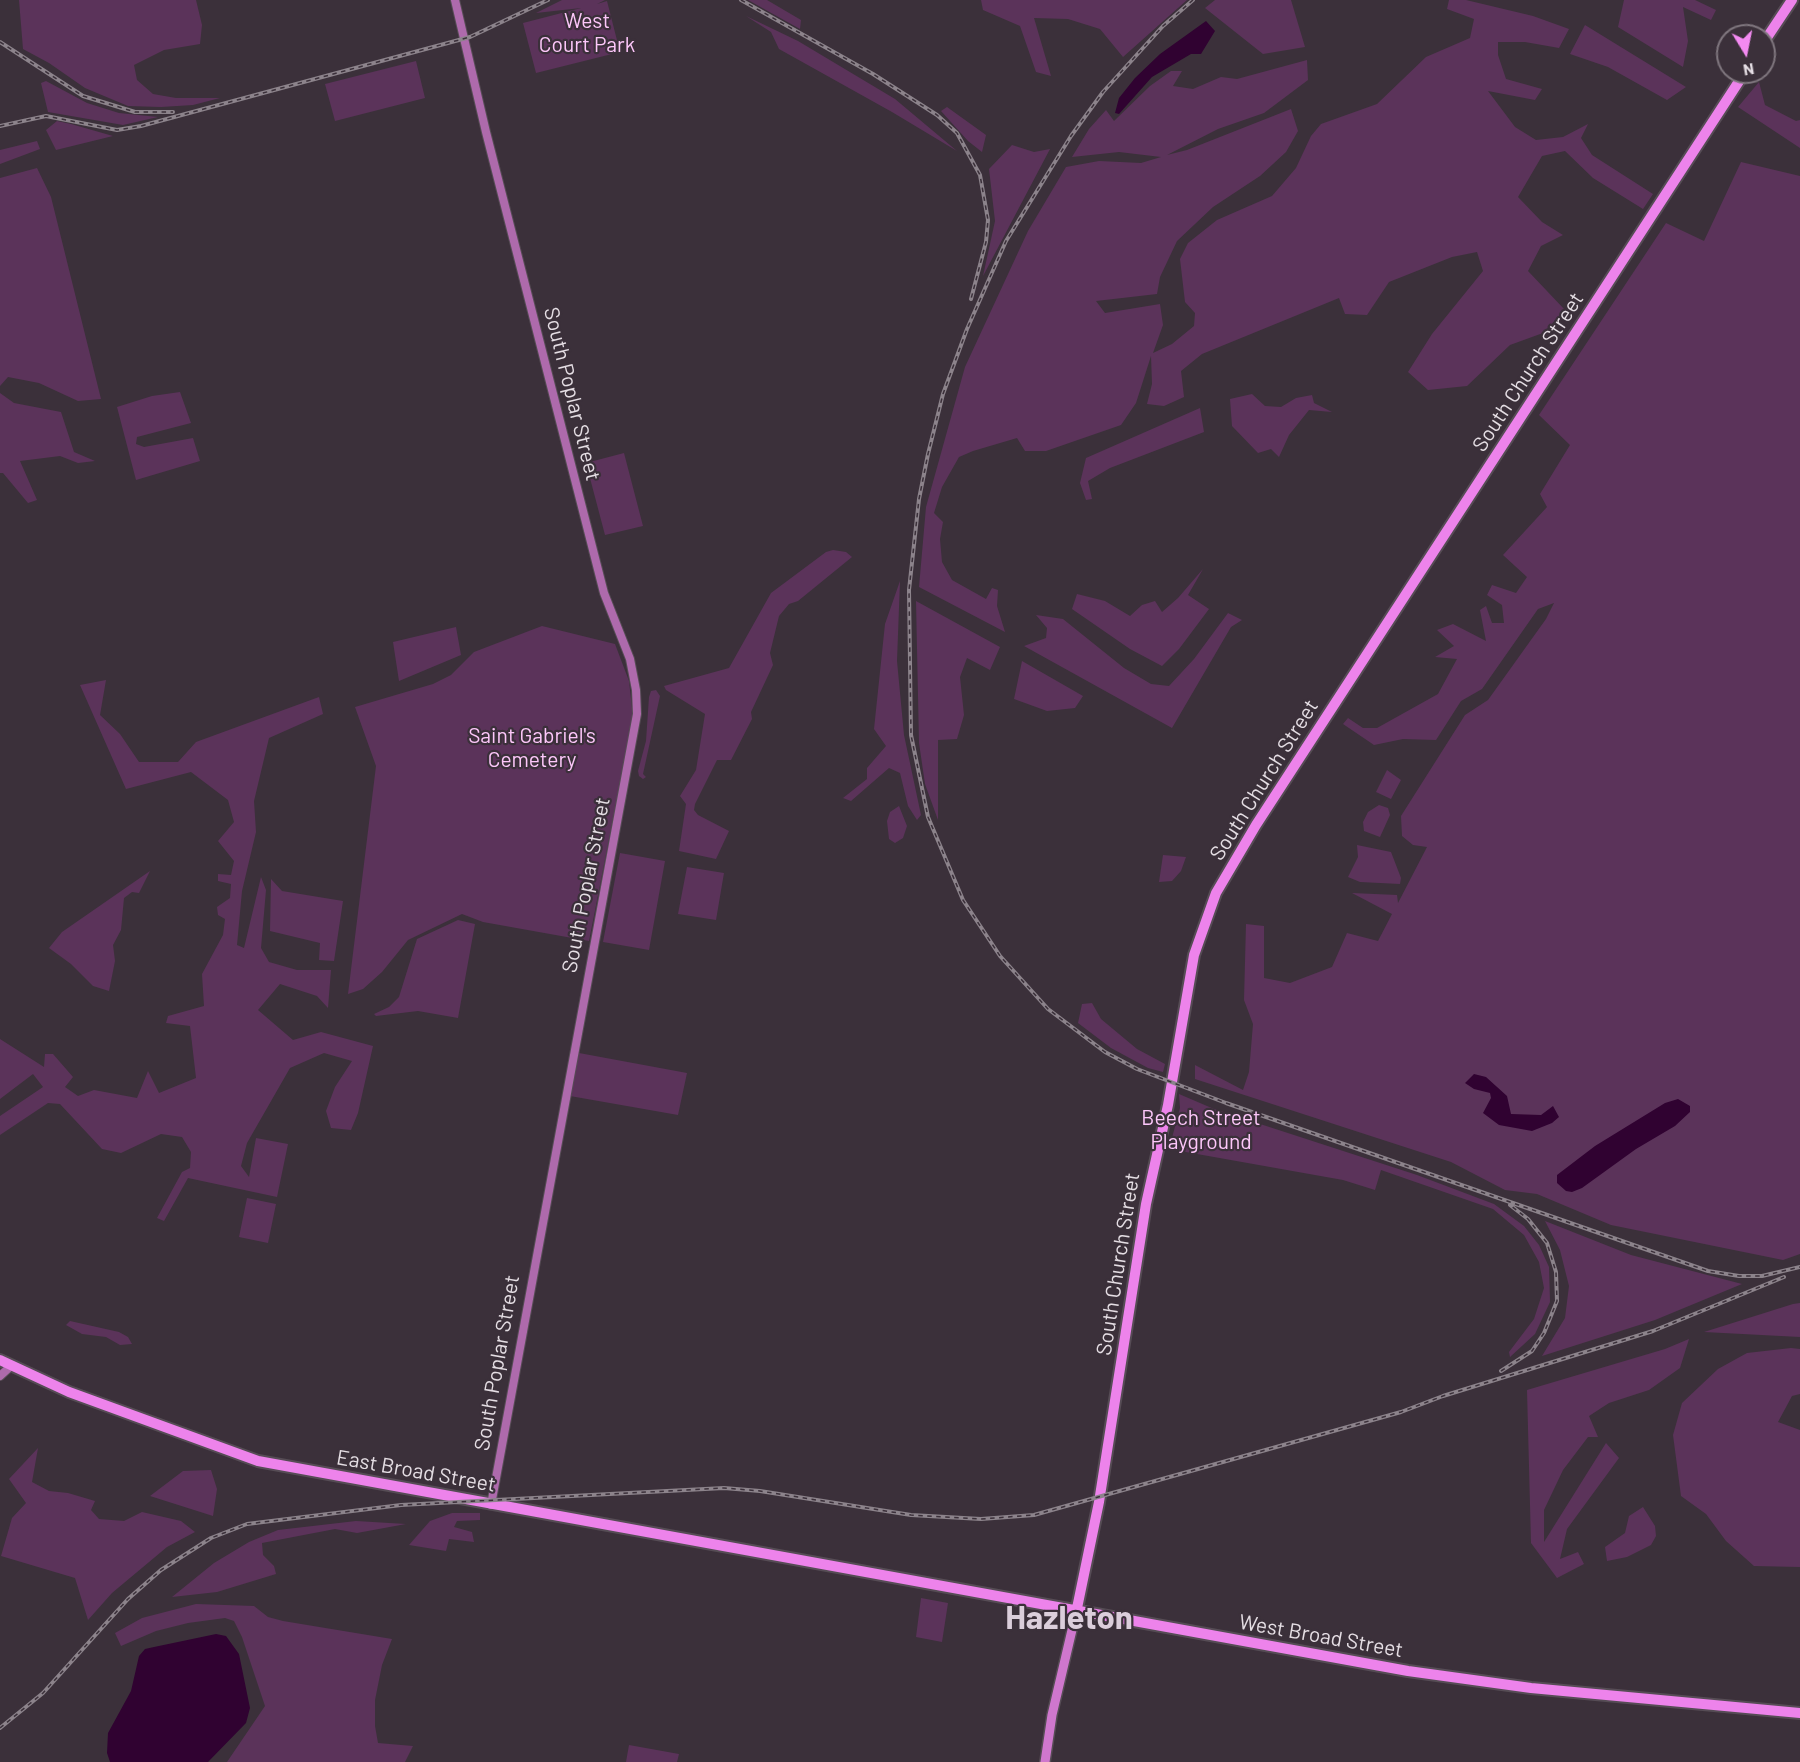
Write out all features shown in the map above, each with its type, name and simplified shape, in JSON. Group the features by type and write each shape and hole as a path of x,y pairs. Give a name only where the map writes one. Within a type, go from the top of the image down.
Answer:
{"highway":[{"path":"1776,24 1792,0"},
{"name":"South Church Street","path":"1076,1613 1099,1502 1146,1204 1168,1105 1194,955 1216,893 1256,825 1737,84"},
{"name":"East Broad Street","path":"0,1360 69,1392 258,1461 839,1570"},
{"name":"West Broad Street","path":"839,1570 1408,1671 1531,1688 1800,1713"}],"main road":[{"name":"South Poplar Street","path":"455,0 504,205 604,593 630,659 636,690 637,714 491,1505"},
{"path":"0,1376 11,1366"},
{"path":"1045,1762 1052,1715 1076,1613"}],"green space":[{"path":"19,0 196,0 202,25 200,44 164,50 134,65 137,80 153,94 176,98 220,98 193,105 128,106 85,88 49,63 23,49"},
{"name":"West Court Park","path":"562,0 605,0 597,4 607,1 620,52 536,73 523,23 581,8 536,13"},
{"path":"748,0 767,0 801,20 800,29"},
{"path":"981,0 1187,0 1123,57 1100,29 1068,19 1034,18 1051,76 1036,72 1020,26 983,10"},
{"path":"1215,0 1291,0 1305,47 1263,54 1205,8"},
{"path":"1449,0 1466,0 1533,16 1569,29 1559,48 1525,42 1498,42 1498,55 1506,79 1542,89 1535,100 1488,91 1515,127 1536,140 1563,137 1588,124 1581,138 1592,155 1653,194 1643,209 1593,178 1565,151 1542,156 1518,197 1542,222 1563,235 1541,246 1528,271 1565,310 1543,333 1510,345 1467,386 1428,390 1408,372 1432,334 1483,271 1477,252 1452,257 1389,282 1367,315 1345,314 1339,298 1202,354 1181,371 1184,397 1164,406 1147,404 1152,384 1151,356 1136,403 1121,425 1046,451 1025,451 1017,438 973,451 959,457 942,487 934,513 943,522 940,539 942,562 952,580 986,599 992,588 998,590 997,606 1005,632 919,587 926,507 965,367 1028,231 1066,167 1099,161 1141,163 1161,157 1119,152 1072,157 1089,129 1106,110 1114,121 1150,86 1171,71 1182,71 1173,86 1193,89 1221,77 1237,79 1307,60 1308,80 1264,113 1218,129 1167,155 1187,150 1291,109 1298,131 1286,152 1260,176 1213,207 1177,241 1160,277 1157,294 1096,301 1105,313 1160,304 1163,325 1153,353 1172,344 1194,326 1195,313 1185,302 1180,259 1188,243 1217,220 1272,196 1296,168 1311,136 1321,124 1377,104 1426,57 1470,38 1474,19 1447,9"},
{"path":"1624,0 1695,0 1716,10 1711,20 1683,7 1688,41 1683,67 1618,27"},
{"path":"746,16 798,41 895,99 957,151 779,49 771,32"},
{"path":"1585,25 1686,87 1667,100 1608,67 1570,54"},
{"path":"416,61 425,98 335,121 325,84"},
{"path":"46,81 87,103 119,113 158,117 123,125 48,112 41,83"},
{"path":"1760,84 1765,105 1796,121 1800,120 1800,148 1738,107"},
{"path":"947,107 986,135 982,152 968,141 941,111"},
{"path":"57,121 113,136 56,150 46,130"},
{"path":"37,141 40,149 0,164 0,150"},
{"path":"1012,145 1034,152 1050,149 983,276 995,221 989,169"},
{"path":"1741,162 1800,176 1800,1254 1783,1260 1611,1225 1537,1194 1505,1190 1451,1162 1195,1079 1195,1065 1243,1090 1249,1072 1253,1024 1244,1000 1246,924 1264,926 1264,978 1290,983 1332,967 1347,933 1378,941 1392,914 1352,893 1397,895 1398,903 1427,847 1413,845 1402,836 1401,816 1465,715 1488,700 1546,619 1554,603 1538,609 1482,689 1461,701 1436,740 1403,739 1374,745 1343,724 1348,718 1363,728 1377,728 1438,694 1457,659 1435,657 1454,646 1437,630 1453,624 1486,641 1480,610 1486,606 1492,623 1504,623 1502,605 1487,595 1492,585 1516,593 1527,577 1503,555 1547,507 1540,494 1570,445 1539,415 1666,223 1704,241"},
{"path":"37,168 51,197 101,399 78,401 39,383 8,377 0,386 0,178"},
{"path":"180,392 191,423 137,437 136,444 144,447 193,438 200,461 136,480 117,407 152,396"},
{"path":"0,393 14,403 61,412 74,452 95,461 78,463 60,456 20,461 37,500 28,503 3,473 0,473"},
{"path":"1252,394 1265,406 1281,407 1296,398 1312,395 1314,403 1332,412 1309,410 1289,435 1279,457 1271,449 1258,453 1232,426 1230,399"},
{"path":"1200,408 1204,432 1110,468 1088,481 1092,499 1086,500 1080,483 1086,458"},
{"path":"624,453 643,526 605,535 586,463"},
{"path":"833,550 846,552 852,557 798,601 789,604 779,616 770,653 773,665 751,712 752,719 731,760 717,760 695,804 694,810 698,815 729,831 716,859 679,851 686,804 680,796 696,770 705,714 666,690 664,686 729,668 771,593 826,552"},
{"path":"1203,569 1188,595 1209,609 1179,649 1162,666 1130,649 1072,609 1077,594 1105,601 1130,616 1142,605 1155,601 1162,612 1178,598"},
{"path":"900,581 897,661 904,735 921,815 917,820 908,806 900,773 889,768 851,801 843,798 867,779 867,768 886,746 874,729 885,624"},
{"path":"916,601 1000,647 990,670 967,658 960,677 964,715 957,739 938,740 938,820 925,784 919,743"},
{"path":"1228,613 1242,620 1231,627 1172,728 1024,646 1046,638 1047,628 1036,615 1063,619 1124,668 1151,684 1169,686 1194,659"},
{"name":"Saint Gabriel's Cemetery","path":"542,626 615,644 629,681 633,717 589,941 483,922 462,914 408,940 382,972 363,989 348,994 376,766 355,707 433,684 451,675 474,652"},
{"path":"456,627 461,655 399,681 393,642"},
{"path":"1022,661 1083,696 1075,708 1047,711 1014,699"},
{"path":"106,680 100,715 120,734 139,762 178,762 196,742 319,697 323,714 269,738 254,801 256,832 242,891 237,945 244,948 261,877 266,890 261,948 269,962 297,970 331,970 328,1008 317,996 280,984 258,1010 293,1040 321,1032 373,1046 358,1113 351,1130 331,1128 326,1111 335,1087 352,1061 324,1053 290,1068 247,1143 241,1166 249,1177 256,1138 288,1144 277,1197 188,1178 164,1221 157,1218 182,1172 190,1168 191,1152 182,1137 161,1134 121,1153 102,1149 60,1104 48,1103 0,1135 0,1116 43,1087 33,1074 0,1099 0,1039 44,1067 45,1054 53,1054 73,1077 65,1087 78,1096 94,1090 137,1098 148,1071 159,1093 196,1078 190,1026 166,1023 168,1016 204,1006 202,974 223,935 225,919 218,915 217,907 230,898 231,884 218,881 218,874 231,875 234,861 218,841 234,822 228,800 191,772 126,789 80,685"},
{"path":"656,690 660,696 643,774 646,777 643,779 639,776 638,771 646,741 649,697 651,691"},
{"path":"1387,770 1401,780 1391,799 1376,792"},
{"path":"1379,805 1388,808 1390,815 1380,837 1364,831 1363,822 1368,812"},
{"path":"899,806 907,826 903,838 895,843 889,839 887,821 890,812"},
{"path":"1357,845 1391,852 1401,878 1400,884 1360,882 1348,877 1358,857"},
{"path":"620,853 665,861 649,950 603,942"},
{"path":"1163,855 1186,857 1181,871 1172,881 1159,882"},
{"path":"687,867 724,873 716,920 678,914"},
{"path":"150,871 139,893 132,892 124,898 121,930 113,945 115,961 109,991 93,986 71,964 49,948 62,932"},
{"path":"271,879 282,891 343,901 334,961 319,960 320,943 270,931"},
{"path":"458,920 475,924 458,1018 418,1011 376,1016 374,1014 389,1007 399,997 417,939"},
{"path":"1092,1003 1101,1019 1137,1049 1165,1064 1163,1072 1148,1068 1111,1048 1078,1023 1082,1004"},
{"path":"579,1053 687,1073 678,1115 570,1096"},
{"name":"Beech Street Playground","path":"1179,1094 1214,1109 1417,1175 1494,1204 1524,1226 1539,1245 1549,1267 1550,1302 1535,1334 1510,1357 1509,1352 1534,1319 1544,1288 1539,1262 1524,1235 1493,1209 1381,1170 1375,1190 1343,1180 1169,1149 1180,1108"},
{"path":"247,1198 276,1204 268,1243 239,1237"},
{"path":"1545,1221 1631,1255 1742,1284 1655,1320 1542,1356 1565,1318 1569,1286 1560,1250"},
{"path":"1800,1303 1800,1337 1704,1332 1793,1304"},
{"path":"70,1321 119,1332 128,1337 132,1344 120,1345 106,1337 82,1334 66,1325"},
{"path":"1689,1339 1680,1368 1649,1390 1609,1403 1589,1416 1598,1437 1588,1437 1563,1470 1544,1510 1544,1542 1606,1443 1619,1458 1567,1529 1560,1559 1578,1552 1584,1564 1557,1578 1531,1543 1527,1390 1665,1349"},
{"path":"1800,1349 1800,1394 1792,1396 1778,1422 1800,1430 1800,1567 1754,1566 1726,1541 1706,1514 1681,1496 1673,1435 1682,1403 1718,1369 1747,1353"},
{"path":"38,1448 32,1482 49,1491 68,1493 95,1501 91,1510 99,1519 124,1521 142,1512 181,1521 195,1532 167,1547 112,1593 88,1620 75,1578 1,1556 12,1518 26,1503 9,1479"},
{"path":"211,1470 217,1489 213,1516 150,1496 183,1471"},
{"path":"1643,1507 1655,1526 1656,1536 1651,1545 1627,1557 1607,1561 1605,1547 1625,1533 1629,1516"},
{"path":"452,1513 480,1513 480,1520 457,1521 454,1527 472,1532 474,1542 449,1539 446,1551 409,1545 430,1521"},
{"path":"356,1521 406,1524 357,1533 335,1529 262,1543 263,1555 274,1566 276,1574 217,1592 172,1597 214,1563 249,1542 278,1530"},
{"path":"921,1598 948,1603 942,1642 916,1637"},
{"path":"196,1604 254,1606 268,1617 283,1621 392,1639 382,1665 375,1700 375,1726 378,1743 413,1746 405,1762 227,1762 265,1706 242,1637 234,1621 225,1618 188,1623 156,1631 121,1646 115,1633 142,1618"},
{"path":"629,1745 679,1754 677,1762 626,1762"}],"shaded area":[{"path":"1206,21 1215,31 1201,54 1191,54 1152,77 1119,114 1115,113 1119,98 1135,78 1160,54"},
{"path":"1474,1074 1486,1077 1507,1096 1511,1114 1541,1115 1553,1106 1559,1117 1552,1123 1532,1131 1499,1125 1483,1113 1491,1098 1490,1093 1474,1089 1465,1083"},
{"path":"1678,1099 1690,1106 1690,1112 1675,1126 1636,1149 1582,1188 1572,1192 1566,1191 1557,1183 1557,1175 1595,1146 1665,1103"},
{"path":"216,1634 226,1636 239,1654 250,1708 246,1723 208,1762 110,1762 107,1753 108,1733 131,1691 139,1656 145,1649"}],"railway":[{"path":"0,126 46,116 117,130 141,126 470,37 548,0"},
{"path":"741,0 873,74 937,115 957,133 980,175 988,220 986,242 971,299"},
{"path":"1193,0 1163,26 1103,92 1071,136 1006,241 967,329 943,394 919,499 909,590 911,735 928,817 963,900 1000,956 1048,1009 1105,1052 1137,1069 1226,1103 1708,1271 1739,1276 1762,1276 1800,1267"},
{"path":"0,42 83,96 135,112 173,112"},
{"path":"1501,1371 1532,1351 1544,1333 1557,1301 1556,1272 1547,1243 1528,1219 1510,1205"},
{"path":"0,1728 43,1693 128,1599 161,1570 211,1538 247,1524 401,1505 724,1488 760,1491 911,1515 981,1519 1034,1515 1401,1412 1443,1396 1653,1331 1784,1277"}],"district":[{"name":"Hazleton","path":"1069,1618"}]}
